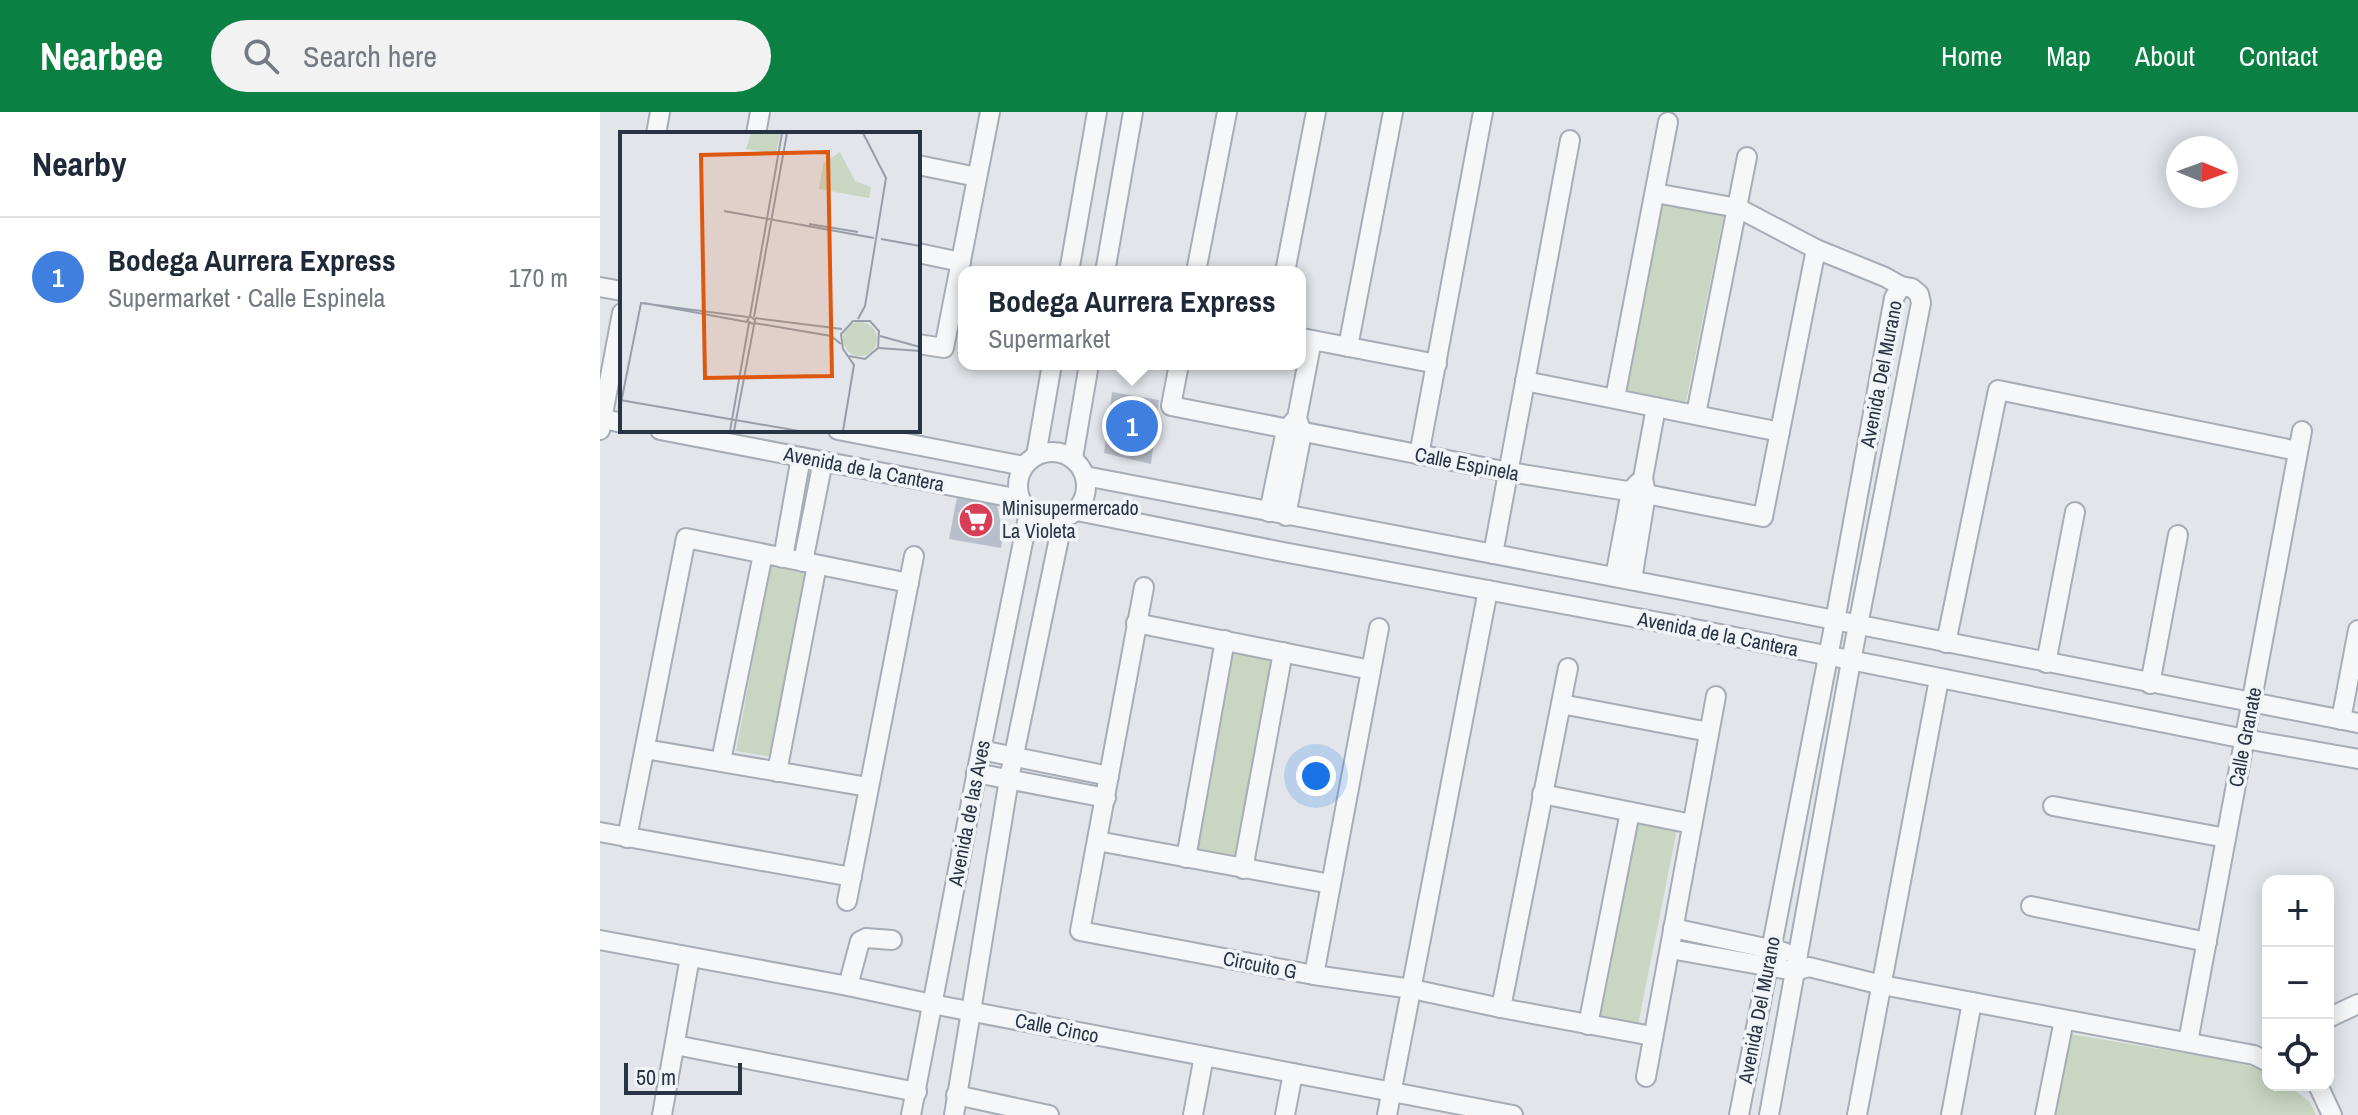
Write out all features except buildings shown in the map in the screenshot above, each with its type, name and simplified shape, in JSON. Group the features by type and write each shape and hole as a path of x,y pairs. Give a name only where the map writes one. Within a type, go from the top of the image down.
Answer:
{"street":[{"path":"656,132 660,112"},
{"path":"759,132 760,112"},
{"path":"960,266 990,112"},
{"path":"1070,266 1097,112"},
{"path":"1106,266 1133,112"},
{"path":"1197,266 1227,112"},
{"path":"1286,266 1316,112"},
{"path":"1348,347 1393,112"},
{"path":"1419,455 1483,112"},
{"path":"1615,398 1668,122"},
{"path":"1493,554 1570,140"},
{"path":"1696,414 1747,157"},
{"path":"920,165 977,177"},
{"path":"1655,193 1738,208 1816,249 1901,286"},
{"path":"1525,381 1780,432 1816,249"},
{"path":"920,253 961,262"},
{"path":"920,344 944,348 958,277"},
{"name":"Avenida Del Murano","path":"1739,1115 1894,298 1901,286 1912,288 1919,294 1921,303 1851,661 1801,965 1769,1115"},
{"path":"600,287 620,291"},
{"path":"601,422 620,325"},
{"path":"1306,339 1437,364"},
{"path":"1030,461 1055,452 1073,458 1080,466 1085,476 1084,499 1070,515 1051,520 1039,518 1024,505 1019,477 1030,461 1051,370"},
{"path":"1073,458 1088,370"},
{"name":"Calle Espinela","path":"1178,370 1171,406 1295,427 1509,472 1640,488 1763,517 1780,432"},
{"path":"1278,514 1302,370"},
{"path":"1946,643 1998,390 2298,451"},
{"path":"1624,579 1656,407"},
{"name":"Calle Granate","path":"2188,1042 2302,431"},
{"name":"Avenida de la Cantera","path":"670,432 823,461 1024,505"},
{"name":"Avenida de la Cantera","path":"850,432 1030,461"},
{"path":"783,558 801,457"},
{"path":"777,772 823,461"},
{"name":"Avenida de la Cantera","path":"1085,476 2349,722"},
{"name":"Avenida de las Aves","path":"911,1115 1024,505"},
{"path":"2046,663 2075,512"},
{"name":"Avenida de la Cantera","path":"1070,515 1488,590 2358,759"},
{"name":"Avenida de las Aves","path":"954,1115 1013,756 1070,515"},
{"path":"2150,684 2178,535"},
{"path":"627,838 686,538 909,583"},
{"path":"721,761 763,554"},
{"path":"847,901 914,556"},
{"name":"Circuito G","path":"1144,587 1080,931 1314,975 1379,628"},
{"path":"1387,1115 1488,590"},
{"path":"1136,623 1371,670"},
{"path":"2349,722 2358,630"},
{"path":"1186,858 1225,640"},
{"path":"1243,869 1283,652"},
{"path":"1501,1008 1568,668"},
{"path":"1857,1115 1939,679"},
{"path":"1646,1077 1716,696"},
{"path":"1561,704 1709,732"},
{"path":"645,749 868,787"},
{"path":"981,750 1109,776"},
{"path":"976,773 1106,798"},
{"path":"1542,794 1692,824"},
{"path":"2053,806 2226,838"},
{"path":"1588,1025 1630,812"},
{"path":"600,832 852,877"},
{"path":"1097,841 1331,884"},
{"path":"2031,906 2207,942"},
{"path":"1673,928 1770,957 1882,985 2262,1055"},
{"path":"848,986 860,941 866,938 892,940"},
{"name":"Calle Cinco","path":"601,943 848,986 1513,1115"},
{"path":"1670,949 1770,957"},
{"path":"662,1115 690,957"},
{"path":"1314,975 1412,989 1652,1036"},
{"path":"1951,1115 1972,1002"},
{"path":"2334,1015 2358,1004"},
{"path":"2045,1115 2064,1020"},
{"path":"675,1045 917,1092"},
{"path":"1193,1115 1204,1056"},
{"path":"1285,1115 1293,1073"},
{"path":"2317,1091 2332,1115"},
{"path":"956,1095 1049,1115"}],"green space":[{"path":"1662,203 1724,215 1686,402 1625,390"},
{"path":"772,557 807,564 771,757 736,751"},
{"path":"1232,652 1274,660 1236,858 1195,850"},
{"path":"1637,821 1677,829 1638,1025 1598,1017"},
{"path":"2070,1034 2231,1061 2262,1069 2262,1091 2296,1091 2310,1102 2316,1115 2054,1115"}],"place":[{"name":"Bodega Aurrera Express","path":"1132,426"},
{"name":"Minisupermercado La Violeta","path":"976,520"}]}
